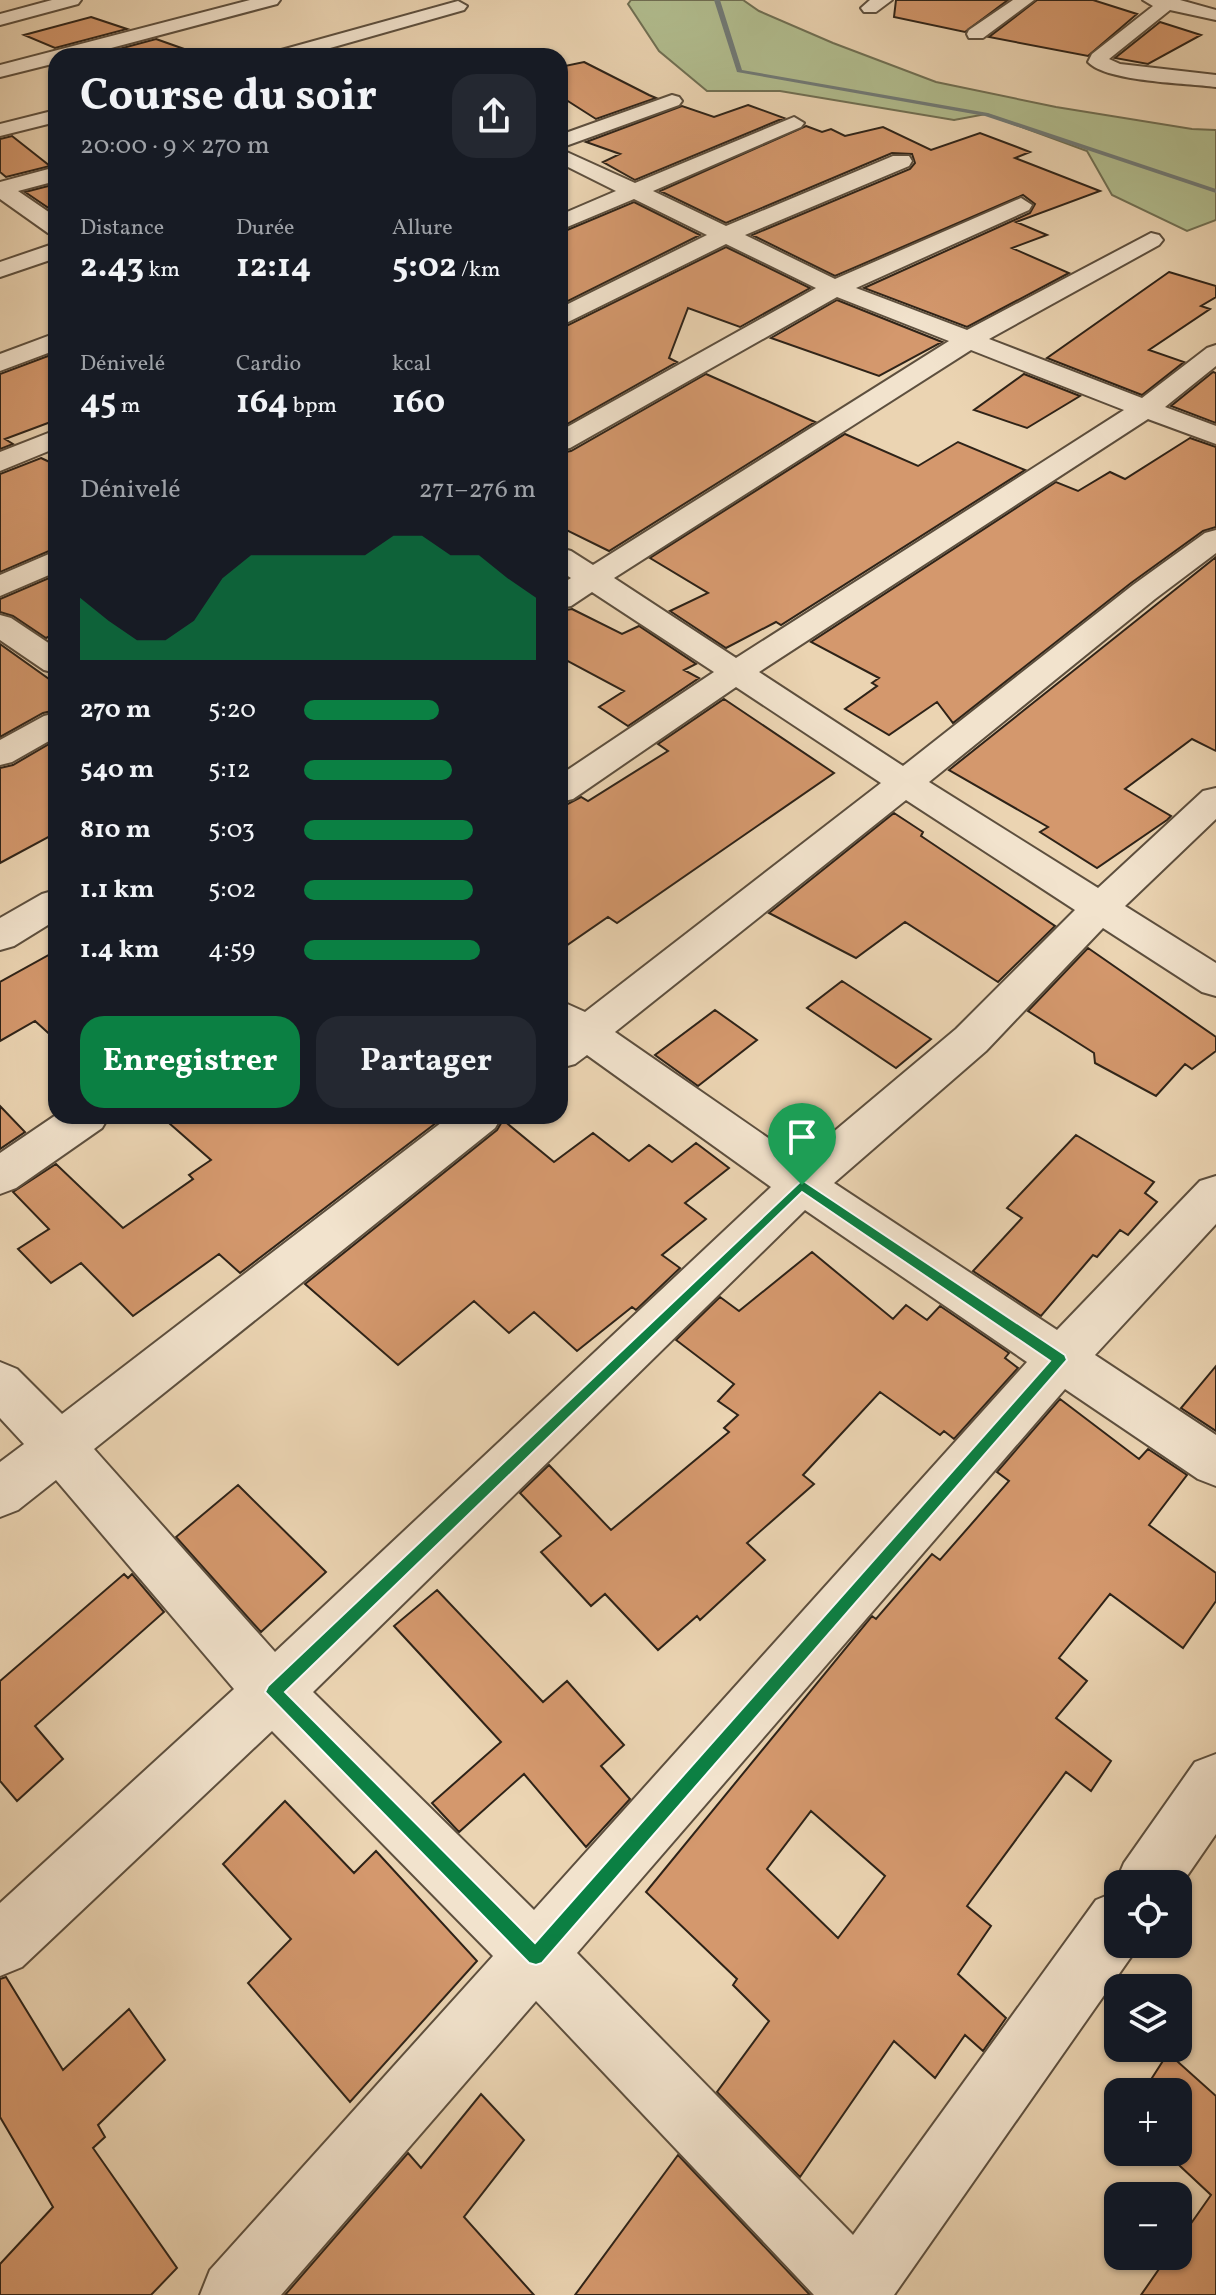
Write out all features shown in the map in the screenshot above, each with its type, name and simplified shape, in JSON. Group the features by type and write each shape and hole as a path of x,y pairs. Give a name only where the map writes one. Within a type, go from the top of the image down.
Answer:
{"street":[{"path":"0,20 72,0"},
{"path":"976,34 1025,0"},
{"path":"1216,15 1163,1 1098,62 1117,69 1216,81"},
{"path":"85,48 236,3 271,10"},
{"path":"310,48 458,6"},
{"path":"298,31 333,48"},
{"path":"0,71 48,59"},
{"path":"568,139 672,101"},
{"path":"0,130 48,118"},
{"path":"568,220 794,123"},
{"path":"568,159 835,288 1216,436"},
{"path":"568,314 728,234 901,161"},
{"path":"0,189 48,176"},
{"path":"0,189 48,222"},
{"path":"568,438 835,288 1021,205"},
{"path":"568,595 970,339 1151,240"},
{"path":"0,270 48,253"},
{"path":"0,363 48,344"},
{"path":"568,786 735,673 1146,408 1216,353"},
{"path":"0,462 48,441"},
{"path":"1216,539 1144,592 905,783 569,1033 1216,1463"},
{"path":"568,562 1216,982"},
{"path":"0,587 48,564"},
{"path":"0,625 48,658"},
{"path":"0,754 48,727"},
{"path":"0,1945 273,1692 802,1185 971,1040 1101,907 1216,799"},
{"path":"0,936 48,908"},
{"path":"0,1176 75,1124"},
{"path":"0,1493 470,1124"},
{"path":"235,2295 1060,1360 1216,1194"},
{"path":"0,1384 59,1446 273,1692 536,1956 854,2292 1104,1942"},
{"path":"1155,1870 1216,1783"}],"green space":[{"path":"631,0 743,0 759,11 833,43 936,82 1056,107 1192,129 1216,130 1216,220 1187,231 1112,195 1087,151 986,114 954,120 780,91 707,91 659,51 628,4"}],"building":[{"path":"896,0 1008,0 965,32 894,17"},
{"path":"1037,0 1093,0 1137,14 1088,56 989,37"},
{"path":"91,17 127,29 55,48 24,35"},
{"path":"1160,22 1201,35 1148,64 1115,58"},
{"path":"156,39 181,48 123,48"},
{"path":"584,62 656,98 596,119 568,101 568,65"},
{"path":"748,105 784,118 635,180 603,162 620,154 586,142 682,106 714,117"},
{"path":"806,126 822,132 831,129 845,136 883,127 931,150 980,133 1030,152 1015,158 1100,191 1016,222 1047,235 1012,248 1069,273 967,327 864,288 1030,213 1035,204 1023,195 835,276 752,235 910,169 915,163 912,154 892,153 726,223 660,191"},
{"path":"12,136 48,166 6,177 0,172 0,139"},
{"path":"48,186 48,208 25,192"},
{"path":"634,202 700,235 568,301 568,230"},
{"path":"726,247 810,288 740,327 688,308 669,358 677,362 568,423 568,325"},
{"path":"1169,272 1216,286 1216,297 1201,306 1210,309 1149,350 1184,362 1142,395 1047,358"},
{"path":"837,300 942,342 879,376 771,338"},
{"path":"48,356 48,423 5,439 13,444 0,449 0,374"},
{"path":"1213,372 1216,373 1216,423 1171,406"},
{"path":"706,374 815,422 609,551 568,531 568,452"},
{"path":"1024,374 1080,396 1027,428 974,410"},
{"path":"845,434 918,466 958,442 1025,470 781,625 776,622 726,648 670,611 708,593 650,558"},
{"path":"1190,438 1216,447 1216,527 1203,531 1131,583 953,723 937,702 889,735 845,709 877,686 872,683 879,678 811,642 1056,482 1078,491 1110,472 1125,479"},
{"path":"41,458 48,461 48,551 0,572 0,474"},
{"path":"1216,557 1216,751 1192,739 1125,789 1171,816 1167,820 1097,868 1040,832 1048,827 949,770"},
{"path":"48,578 48,637 13,616 0,612 0,599"},
{"path":"568,610 622,634 639,626 696,664 684,670 699,678 628,726 599,707 624,691 568,661"},
{"path":"0,644 48,678 48,712 0,737"},
{"path":"724,699 834,773 617,923 608,917 568,944 568,804 581,797 588,801 668,751 658,744"},
{"path":"48,745 48,837 0,863 0,768 13,765"},
{"path":"894,813 923,832 921,836 1055,926 998,982 905,922 856,958 769,913"},
{"path":"1088,948 1216,1037 1216,1051 1192,1069 1185,1064 1156,1096 1095,1063 1094,1053 1028,1011"},
{"path":"48,955 48,1033 35,1021 0,1041 0,982"},
{"path":"842,981 931,1039 896,1068 807,1008"},
{"path":"715,1010 757,1040 698,1086 655,1055"},
{"path":"0,1106 25,1132 0,1149"},
{"path":"170,1124 435,1124 240,1273 219,1254 133,1316 81,1263 51,1283 18,1249 49,1229 13,1192 56,1164 123,1228 193,1179 189,1175 211,1160"},
{"path":"501,1124 508,1124 554,1162 593,1133 629,1161 649,1145 672,1162 696,1143 729,1168 685,1203 706,1219 662,1255 680,1268 636,1310 632,1307 577,1351 534,1312 509,1333 474,1301 398,1365 305,1284"},
{"path":"1076,1135 1154,1182 1145,1193 1157,1202 1128,1235 1120,1230 1097,1257 1093,1255 1041,1316 973,1271 1022,1218 1007,1208"},
{"path":"812,1252 893,1319 906,1305 927,1320 940,1306 1009,1353 1005,1358 1018,1368 954,1439 944,1431 940,1435 880,1392 803,1475 814,1484 747,1543 765,1560 700,1620 697,1616 658,1650 605,1594 591,1606 541,1552 561,1536 520,1493 549,1465 611,1530 729,1432 724,1428 738,1415 718,1401 734,1384 676,1340 720,1297 739,1311"},
{"path":"1216,1366 1216,1431 1181,1408"},
{"path":"1060,1399 1139,1459 1148,1449 1187,1475 1149,1525 1216,1573 1216,1601 1183,1648 1110,1594 1059,1658 1087,1681 1056,1718 1111,1761 1091,1791 1066,1772 967,1906 991,1926 958,1974 1006,2018 983,2051 965,2035 935,2078 894,2041 800,2177 717,2092 769,2021 733,1985 737,1979 646,1892 872,1616 876,1619 932,1554 940,1560 1009,1481 997,1472","holes":["811,1811 885,1876 838,1938 767,1869"]},
{"path":"238,1485 326,1572 261,1632 176,1537"},
{"path":"124,1574 128,1578 132,1574 164,1612 35,1726 63,1759 17,1801 0,1781 0,1681"},
{"path":"437,1590 543,1702 567,1681 624,1745 601,1766 630,1799 586,1847 524,1774 459,1832 432,1803 501,1742 394,1626"},
{"path":"285,1801 354,1873 376,1851 477,1961 350,2102 248,1983 291,1939 223,1864"},
{"path":"6,1977 63,2070 129,2009 165,2060 98,2125 105,2137 93,2148 177,2268 151,2295 0,2295 0,2264 53,2207 0,2117 0,1979"},
{"path":"1162,2062 1178,2062 1216,2096 1216,2295 1141,2295 1158,2270 1192,2270 1192,2222 1211,2195 1180,2166 1192,2166 1192,2078 1152,2078"},
{"path":"481,2094 524,2140 464,2217 534,2295 285,2295 408,2153 421,2168"},
{"path":"678,2155 810,2295 575,2295"}],"waterway":[{"path":"717,0 739,71 986,114 1216,191"}],"route":[{"path":"802,1185 1060,1360 536,1956 273,1692 802,1185"}]}
